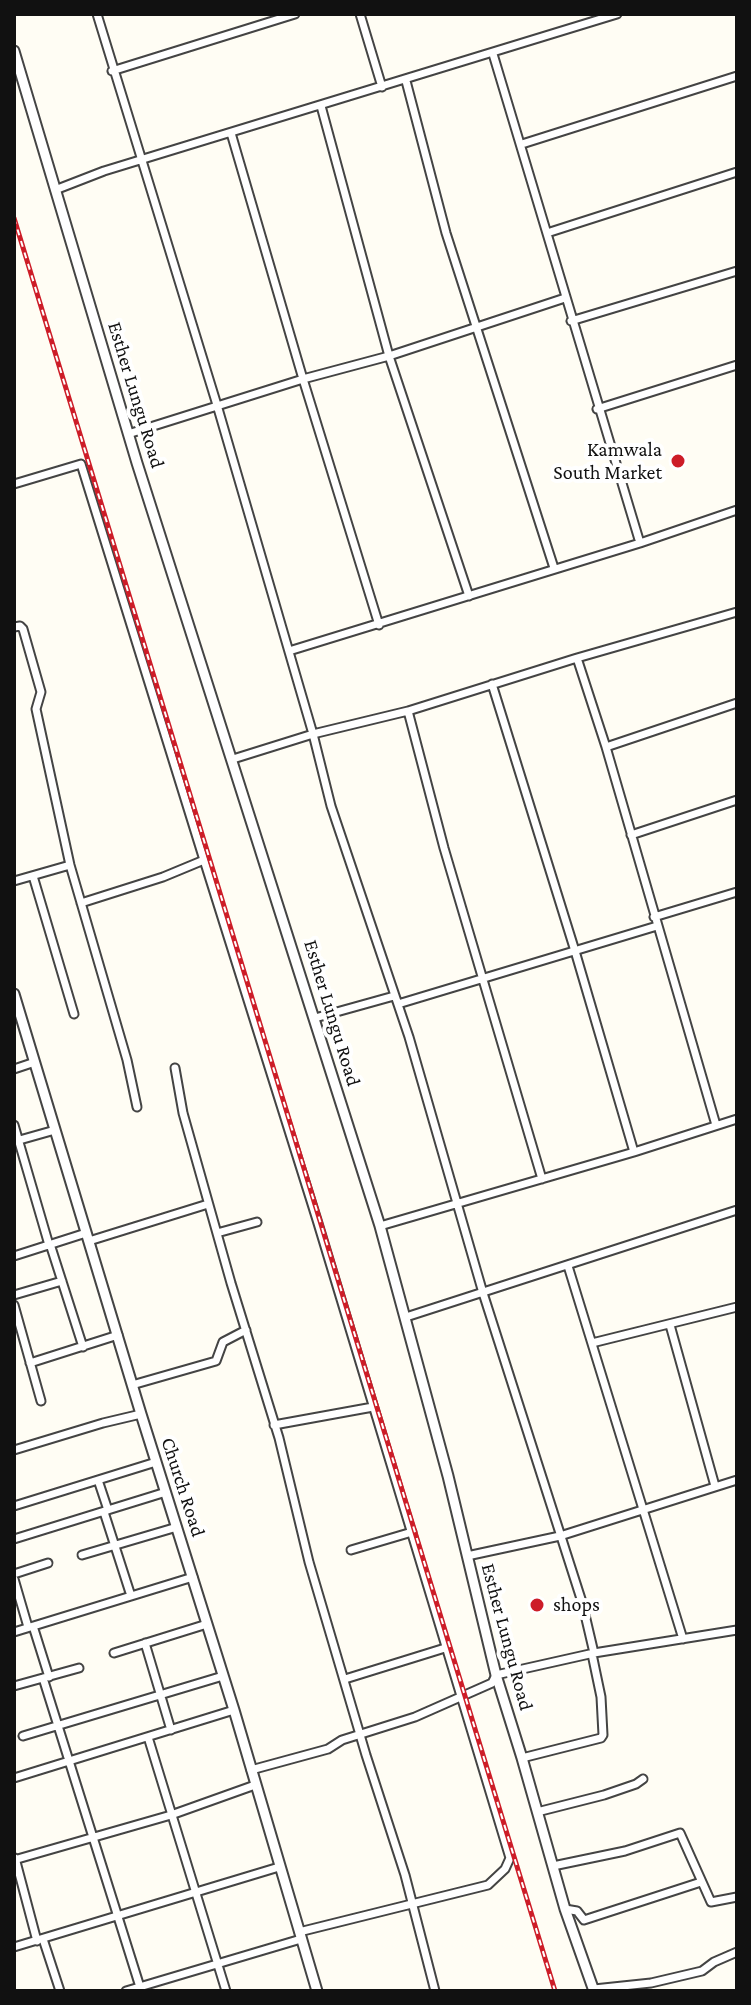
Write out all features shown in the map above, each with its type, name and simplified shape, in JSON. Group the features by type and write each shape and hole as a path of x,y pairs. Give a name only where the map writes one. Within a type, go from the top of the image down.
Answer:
{"street":[{"path":"97,14 217,405 331,806 396,1000 483,1293 582,1602 601,1697 603,1735 522,1758"},
{"path":"112,71 295,14"},
{"path":"360,14 382,87"},
{"path":"55,190 142,160 617,14"},
{"name":"Esther Lungu Road","path":"14,51 128,434 380,1226 406,1317 496,1675 565,1909 594,1990"},
{"path":"493,54 522,144 597,409 640,543"},
{"path":"522,144 737,76"},
{"path":"406,81 446,233 554,568"},
{"path":"321,106 389,356 469,596"},
{"path":"231,133 379,625"},
{"path":"547,233 737,172"},
{"path":"571,321 737,271"},
{"path":"128,434 303,379 389,356 565,298"},
{"path":"597,409 737,365"},
{"path":"14,484 81,464 510,1858 505,1869 488,1885 300,1935 218,1964 126,1991"},
{"path":"289,651 737,510"},
{"path":"233,759 313,734 408,711 737,612"},
{"path":"14,627 23,629 41,692 36,709 70,865 130,1072 137,1107"},
{"path":"577,658 606,747 716,1125"},
{"path":"492,684 634,1152"},
{"path":"606,747 737,703"},
{"path":"408,711 444,848 542,1179"},
{"path":"631,835 737,800"},
{"path":"81,903 163,877 204,860"},
{"path":"14,881 70,865"},
{"path":"33,876 74,1014"},
{"path":"654,917 737,892"},
{"path":"315,1018 484,979 657,926"},
{"name":"Church Road","path":"14,994 317,1991"},
{"path":"14,1069 35,1062"},
{"path":"175,1068 183,1113 208,1204 274,1425 309,1562 413,1904 435,1991"},
{"path":"380,1226 737,1119"},
{"path":"14,1125 16,1141 83,1347"},
{"path":"16,1141 55,1130"},
{"path":"14,1256 208,1204"},
{"path":"406,1317 736,1213"},
{"path":"217,1233 257,1222"},
{"path":"568,1266 683,1639"},
{"path":"14,1295 62,1281"},
{"path":"14,1305 41,1401"},
{"path":"592,1343 737,1307"},
{"path":"670,1325 715,1486"},
{"path":"132,1385 216,1361 223,1342 246,1330"},
{"path":"30,1363 118,1335"},
{"path":"274,1425 373,1407"},
{"path":"14,1450 141,1414"},
{"path":"14,1506 156,1462"},
{"path":"98,1480 131,1596"},
{"path":"467,1556 560,1536 737,1481"},
{"path":"14,1539 166,1492"},
{"path":"82,1555 177,1527"},
{"path":"351,1550 412,1532"},
{"path":"48,1563 14,1577 46,1678 68,1762 140,1987"},
{"path":"14,1632 193,1577"},
{"path":"114,1653 207,1624"},
{"path":"251,1770 309,1755 415,1717 492,1683 496,1675 593,1654 737,1630"},
{"path":"145,1643 171,1730"},
{"path":"345,1679 445,1648"},
{"path":"14,1686 79,1668"},
{"path":"23,1736 223,1676"},
{"path":"14,1778 234,1710"},
{"path":"148,1737 226,1991"},
{"path":"537,1812 604,1795 640,1783 643,1779"},
{"path":"60,1991 14,1858 93,1839 255,1785"},
{"path":"553,1866 625,1851 676,1832 682,1834 711,1902 737,1897"},
{"path":"14,1947 279,1867"},
{"path":"565,1909 577,1911 584,1920 701,1882"},
{"path":"594,1990 651,1983 702,1971 737,1952"}],"railway":[{"path":"14,218 555,1991"}],"place":[{"name":"Kamwala South Market","path":"678,461"},
{"name":"shops","path":"537,1605"}]}
